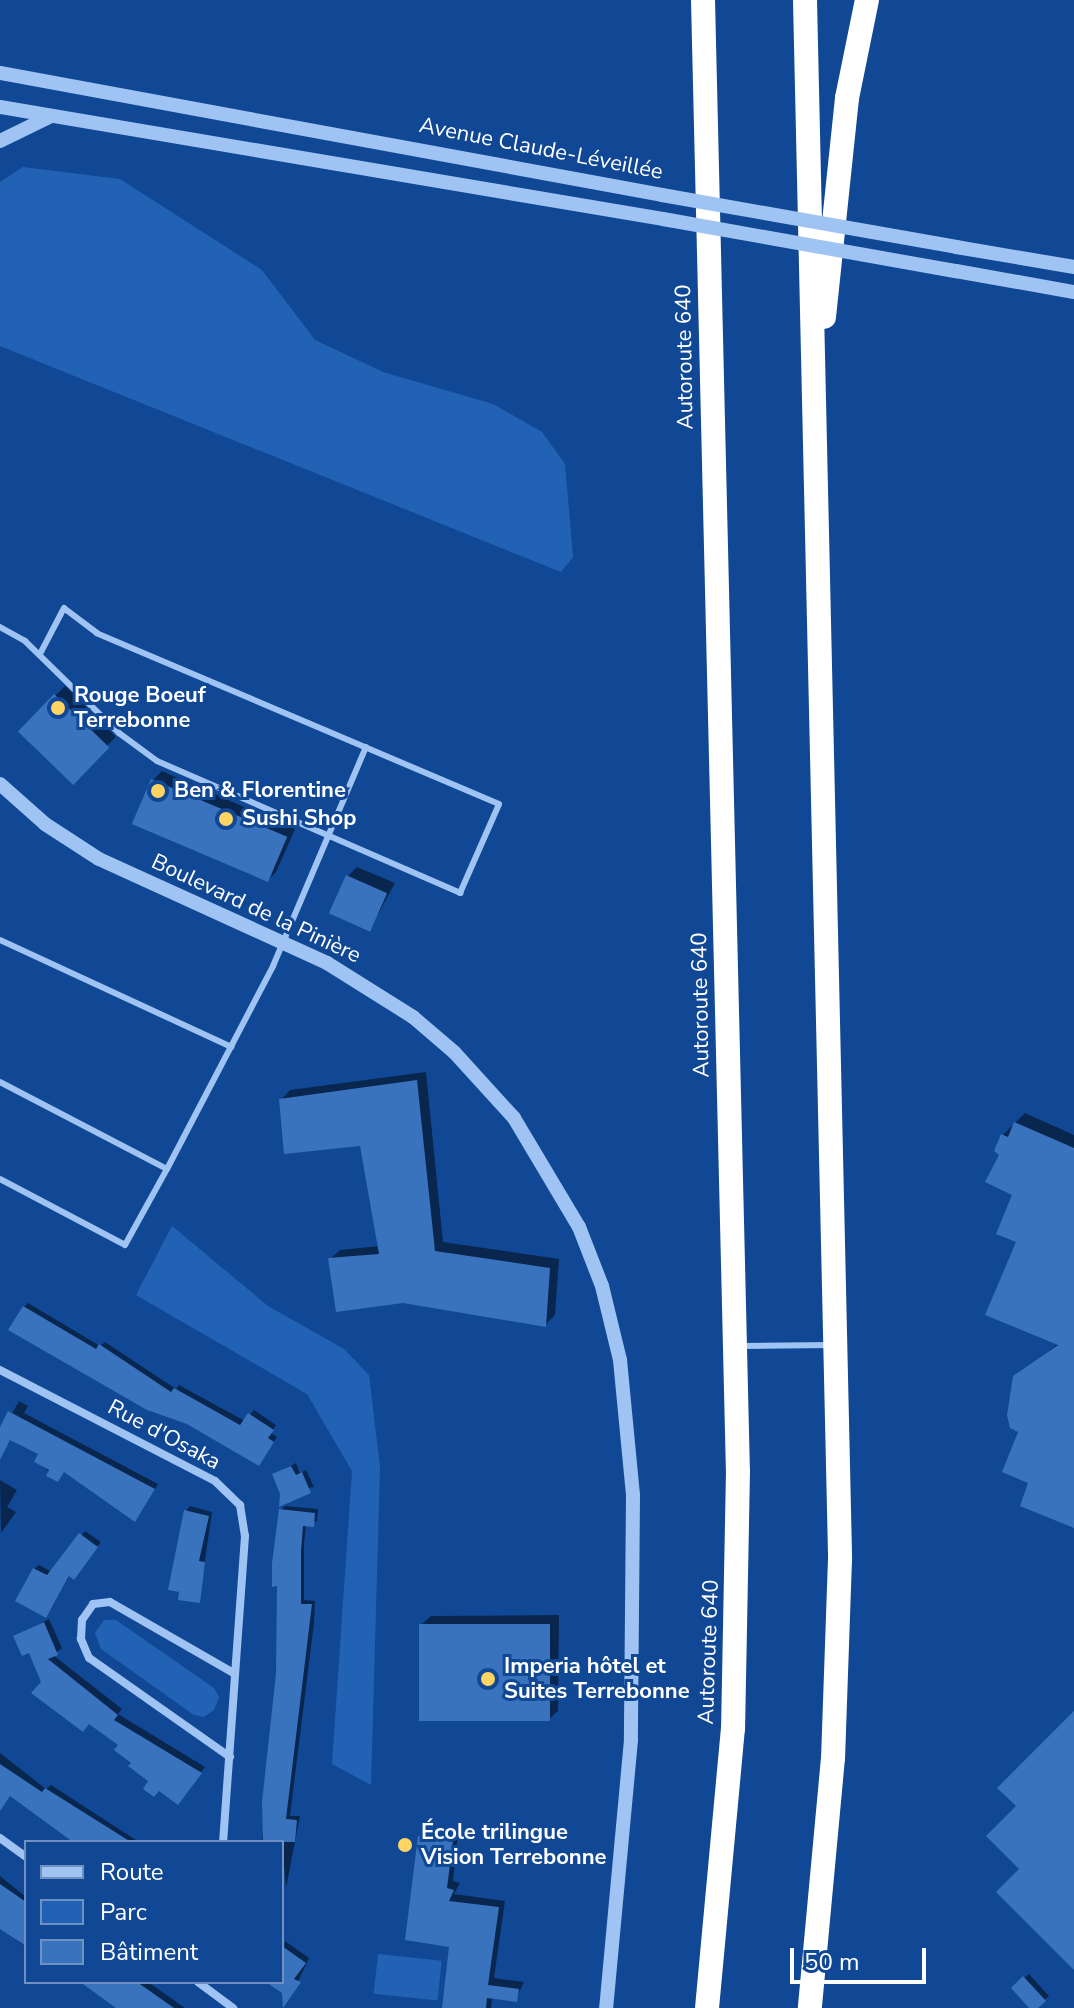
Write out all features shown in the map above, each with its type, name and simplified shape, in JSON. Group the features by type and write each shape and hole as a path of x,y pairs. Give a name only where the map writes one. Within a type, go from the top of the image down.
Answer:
{"highway":[{"path":"687,0 706,101"},
{"name":"Autoroute 640","path":"703,0 735,1346 734,1703 707,2008"},
{"path":"805,0 837,1345 836,1700 810,2008"},
{"path":"814,374 833,262 847,98 867,0"}],"street":[{"name":"Avenue Claude-Léveillée","path":"0,73 1074,267"},
{"name":"Avenue Claude-Léveillée","path":"0,107 1074,292"},
{"path":"0,141 51,116"},
{"name":"Boulevard de la Pinière","path":"0,784 56,832 106,863 284,943 392,1002 479,1078 514,1118 560,1188 602,1286 626,1399 634,1547 631,1740 606,2008"},
{"name":"Rue d'Osaka","path":"0,1370 232,1493 240,1505 245,1536 223,1840"},
{"path":"230,1757 89,1658 81,1639 82,1620 93,1604 110,1602 235,1674"},
{"path":"0,1838 24,1856"},
{"path":"201,1984 233,2008"}],"lane":[{"path":"0,627 40,654 119,733 157,761 460,893 499,804 97,633 64,608 40,654"},
{"path":"0,1179 125,1245 232,1047 284,943 366,747"},
{"path":"0,940 232,1047"},
{"path":"0,1082 167,1169"},
{"path":"735,1346 837,1345"}],"green space":[{"path":"23,167 120,179 262,270 315,340 383,372 493,404 542,432 565,464 573,557 561,572 0,346 0,182"},
{"path":"172,1226 268,1306 344,1349 369,1375 380,1467 371,1785 332,1764 352,1471 307,1394 136,1295"},
{"path":"104,1620 116,1620 214,1688 219,1697 214,1710 204,1717 194,1715 101,1649 95,1633"},
{"path":"378,1954 442,1961 437,2000 374,1994"}],"building":[{"path":"54,694 109,747 73,785 18,731"},
{"path":"151,779 287,837 268,882 132,824"},
{"path":"346,875 387,893 370,932 329,913"},
{"path":"417,1080 435,1251 550,1268 546,1327 403,1303 336,1312 328,1258 379,1254 360,1146 284,1154 279,1099"},
{"path":"1014,1122 1074,1148 1074,1528 1020,1506 1028,1483 1002,1472 1018,1432 1010,1428 1007,1415 1013,1376 1058,1345 985,1315 1016,1242 996,1234 1012,1195 985,1182 999,1155 994,1151 1001,1134 1008,1137"},
{"path":"23,1306 96,1349 99,1344 171,1392 174,1388 240,1425 248,1413 274,1430 268,1438 274,1442 259,1466 187,1424 147,1410 8,1330"},
{"path":"8,1411 155,1489 135,1522 64,1472 58,1482 46,1476 49,1470 34,1462 38,1454 10,1440 0,1460 0,1427"},
{"path":"291,1466 296,1475 302,1472 311,1493 279,1507 280,1494 272,1474"},
{"path":"279,1509 315,1513 314,1527 303,1526 301,1551 301,1604 312,1604 286,1819 297,1820 295,1842 263,1840 262,1802 276,1673 277,1586 272,1587"},
{"path":"184,1510 209,1516 199,1561 205,1562 200,1603 178,1600 179,1592 168,1590"},
{"path":"79,1533 98,1547 74,1580 69,1576 46,1618 15,1601 33,1568 47,1575"},
{"path":"44,1622 58,1655 48,1659 118,1715 114,1720 202,1773 178,1805 159,1791 154,1797 143,1789 148,1781 114,1750 118,1745 89,1724 83,1732 31,1693 41,1682 29,1653 22,1656 13,1636"},
{"path":"419,1624 550,1624 550,1721 419,1721"},
{"path":"1074,1711 1074,1970 996,1892 1019,1869 986,1836 1016,1806 997,1788"},
{"path":"0,1764 42,1792 45,1788 128,1840 70,1840 10,1796 0,1811"},
{"path":"418,1836 453,1840 447,1888 454,1890 449,1901 499,1907 488,1985 519,1989 517,2002 487,1998 486,2008 442,2008 449,1947 405,1940"},
{"path":"0,1884 24,1901 24,1945 0,1929"},
{"path":"284,1947 306,1963 294,1979 301,1982 283,2008 282,1993 269,1984 284,1984"},
{"path":"1023,1976 1046,2001 1038,2008 1029,2008 1011,1988"},
{"path":"83,1984 140,1984 174,2008 116,2008"}],"place":[{"name":"Rouge Boeuf Terrebonne","path":"58,708"},
{"name":"Ben & Florentine","path":"158,791"},
{"name":"Sushi Shop","path":"226,819"},
{"name":"Imperia hôtel et Suites Terrebonne","path":"488,1679"},
{"name":"École trilingue Vision Terrebonne","path":"405,1845"}]}
